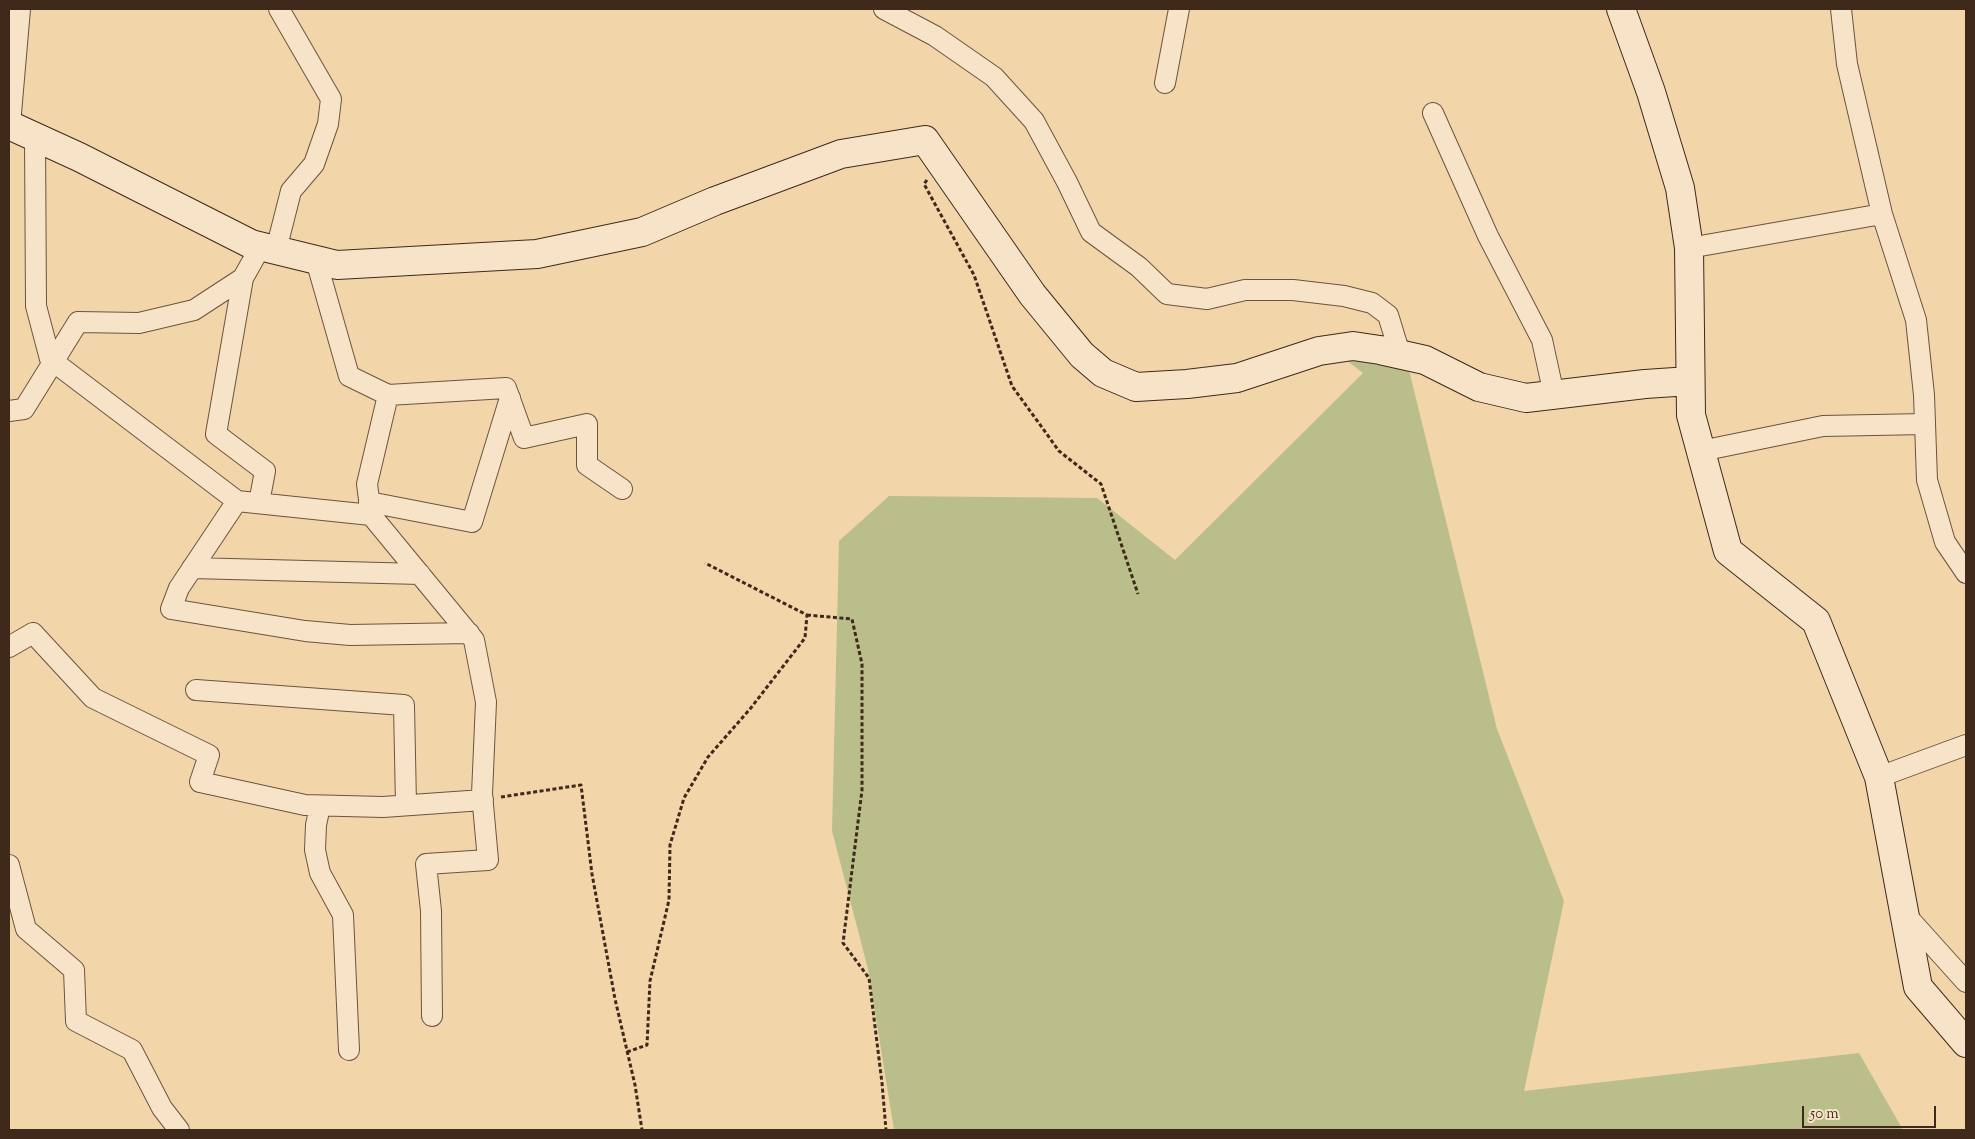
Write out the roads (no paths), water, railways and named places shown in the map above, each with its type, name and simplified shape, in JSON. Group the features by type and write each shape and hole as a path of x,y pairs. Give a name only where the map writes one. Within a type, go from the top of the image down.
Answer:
{"street":[{"path":"20,9 9,125 79,157 251,244 337,265 538,254 642,232 715,201 840,154 925,140 1032,294 1082,355 1103,373 1136,387 1187,384 1237,378 1318,351 1353,346 1425,360 1479,387 1526,398 1645,384 1690,381"},
{"path":"9,412 24,409 78,322 139,323 194,310 243,278 269,248 291,191 314,164 328,124 331,99 279,9"},
{"path":"884,9 935,36 994,77 1034,121 1091,232 1139,267 1167,294 1207,299 1245,290 1293,290 1354,298 1372,303 1388,316 1400,354"},
{"path":"1165,83 1178,9"},
{"path":"1621,9 1650,92 1680,188 1689,248 1691,415 1728,551 1816,621 1879,777 1918,987 1966,1043"},
{"path":"1841,9 1847,64 1882,214 1916,320 1925,424 1927,480 1945,542 1966,573"},
{"path":"1433,112 1488,236 1542,340 1554,395"},
{"path":"36,137 36,306 50,359 237,501 370,509 472,522 510,398"},
{"path":"1689,248 1882,214"},
{"path":"316,260 348,376 388,395 506,388 524,438 587,424 587,465 622,489"},
{"path":"243,278 216,434 265,471 259,503"},
{"path":"388,395 366,484 370,509 474,640 486,702 483,800 488,860 426,864 431,911 432,1016"},
{"path":"1701,451 1823,426 1925,424"},
{"path":"237,501 179,588 171,609 305,631 350,635 469,633"},
{"path":"192,568 420,574"},
{"path":"9,647 33,633 93,698 209,755 200,782 305,805 320,806 383,807 483,800"},
{"path":"196,690 404,705 406,805"},
{"path":"1879,777 1966,746"},
{"path":"320,806 316,825 315,850 320,873 343,915 349,1050"},
{"path":"9,865 26,929 74,970 76,1021 132,1050 162,1108 179,1130"},
{"path":"1904,912 1966,982"}]}
